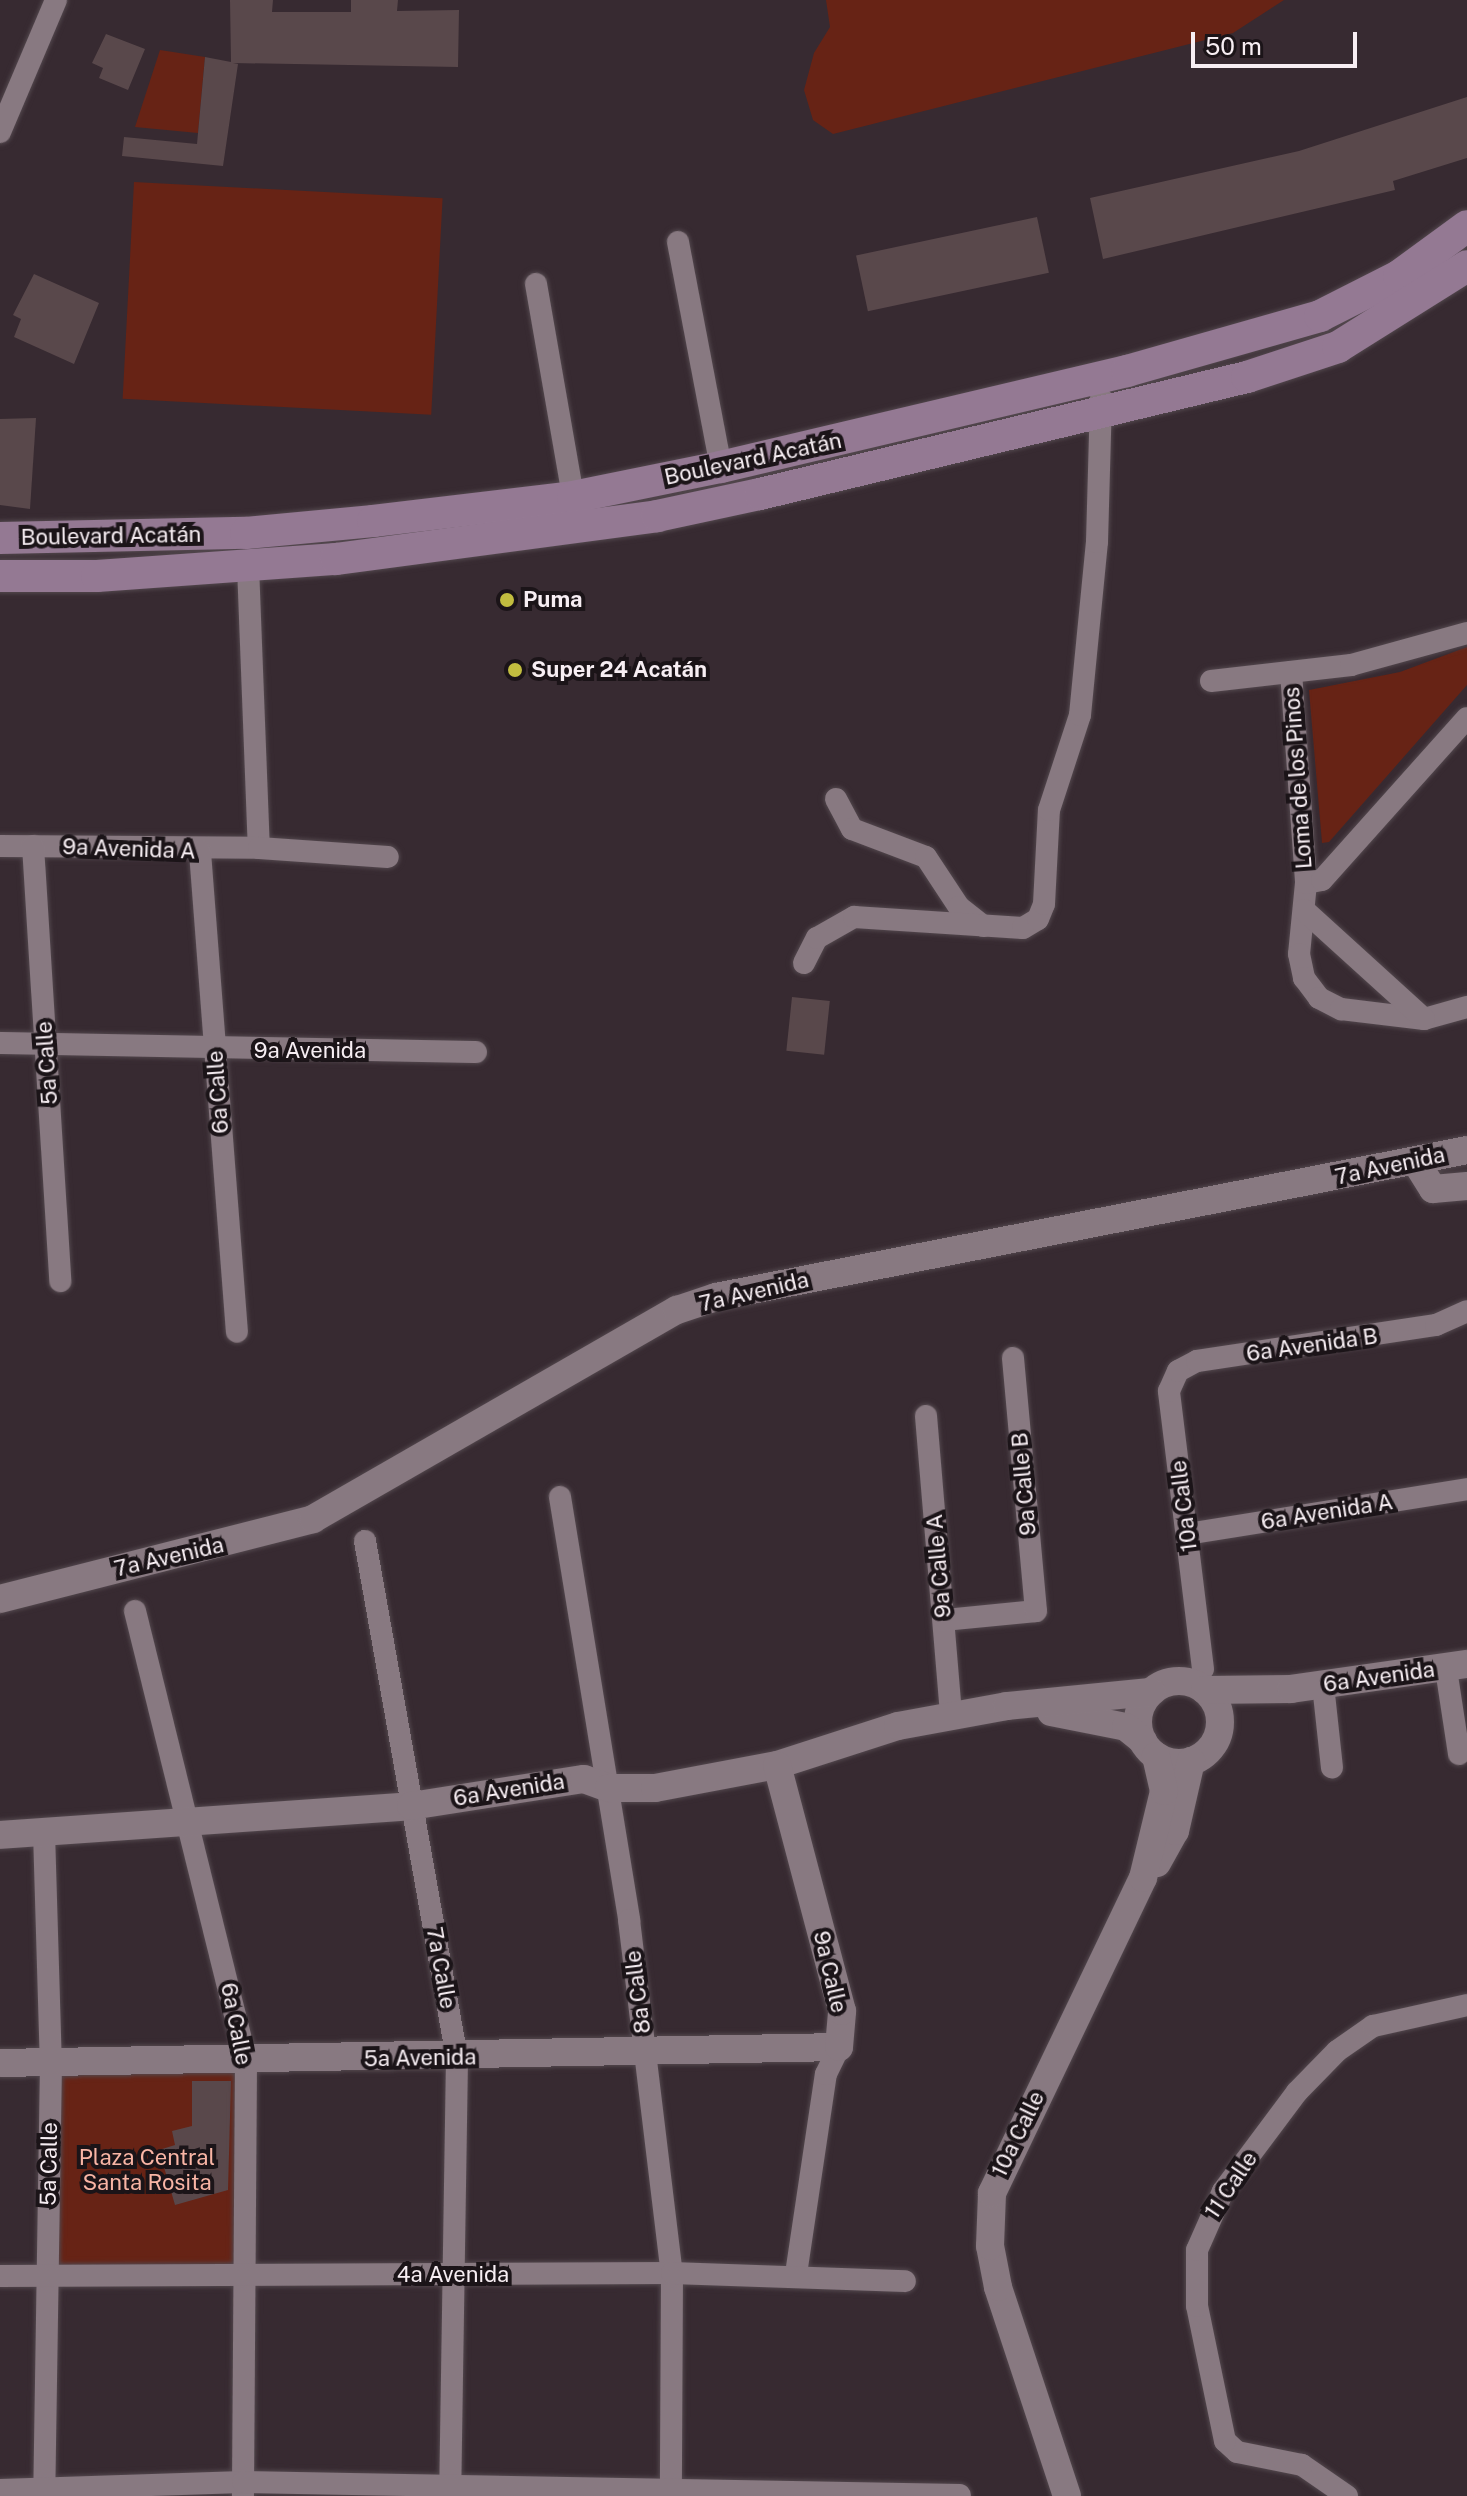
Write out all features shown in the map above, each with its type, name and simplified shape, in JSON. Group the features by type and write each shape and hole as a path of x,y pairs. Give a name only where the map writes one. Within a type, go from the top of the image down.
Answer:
{"main road":[{"name":"Boulevard Acatán","path":"0,538 246,533 573,497 721,467 1096,378 1320,316 1399,276 1467,226"},
{"name":"Boulevard Acatán","path":"0,576 248,566 657,516 1105,415 1338,347 1467,266"}],"street":[{"path":"0,132 56,0"},
{"path":"678,242 721,467"},
{"path":"536,284 573,497"},
{"path":"804,963 817,938 854,917 1023,928 1038,919 1044,904 1049,810 1080,715 1105,415 1096,378"},
{"path":"248,566 259,848 388,857"},
{"name":"Loma de los Pinos","path":"1211,681 1351,665 1467,633"},
{"name":"Loma de los Pinos","path":"1291,672 1306,883 1300,967 1319,998 1341,1009 1424,1019 1467,1007"},
{"name":"Loma de los Pinos","path":"1306,883 1322,880 1467,718"},
{"path":"836,799 852,829 926,857 959,907 983,926"},
{"name":"9a Avenida A","path":"0,846 200,852 259,848"},
{"name":"5a Calle","path":"33,846 60,1281"},
{"name":"6a Calle","path":"200,852 237,1332"},
{"path":"1304,910 1424,1019"},
{"name":"9a Avenida","path":"0,1043 215,1051 476,1052"},
{"name":"7a Avenida","path":"0,1599 313,1519 677,1310 716,1297 1467,1150"},
{"path":"1416,1162 1433,1189 1467,1186"},
{"name":"6a Avenida B","path":"1169,1391 1178,1371 1190,1363 1396,1333 1467,1311"},
{"name":"9a Calle B","path":"944,1620 1036,1611 1013,1358"},
{"name":"10a Calle","path":"1169,1391 1204,1679"},
{"name":"9a Calle A","path":"926,1416 951,1716"},
{"name":"6a Avenida A","path":"1187,1534 1467,1489"},
{"name":"8a Calle","path":"560,1497 609,1788 645,2054 672,2273 683,2493"},
{"name":"7a Calle","path":"365,1541 457,2058 450,2492"},
{"name":"6a Calle","path":"135,1611 192,1826 246,2061 243,2489"},
{"path":"1457,1666 1459,1754"},
{"name":"6a Avenida","path":"1220,1724 1238,1708 1291,1689 1457,1666"},
{"path":"1204,1679 1220,1724 1211,1747 1191,1761 1150,1748 1139,1715 1151,1692 1171,1681 1204,1679"},
{"name":"6a Avenida","path":"1204,1679 1291,1689"},
{"path":"1323,1685 1332,1768"},
{"name":"6a Avenida","path":"0,1835 192,1826 411,1806 584,1779 609,1788 655,1788 777,1765 844,1740 951,1716 1007,1706 1151,1692"},
{"name":"6a Avenida","path":"1007,1706 1109,1722 1150,1748"},
{"name":"10a Calle","path":"1143,1878 1164,1791 1150,1748"},
{"name":"10a Calle","path":"1067,2496 992,2266 992,2193 1143,1878 1175,1831 1191,1761"},
{"name":"9a Calle","path":"777,1765 842,2011 839,2047 826,2074 796,2274"},
{"name":"5a Calle","path":"44,1832 51,2063 44,2494"},
{"name":"11 Calle","path":"1347,2496 1302,2465 1237,2452 1225,2441 1199,2320 1197,2250 1223,2191 1337,2051 1373,2026 1467,2005"},
{"name":"5a Avenida","path":"0,2063 457,2058 839,2047"},
{"name":"4a Avenida","path":"0,2276 672,2273 796,2274 905,2281"},
{"path":"0,2490 44,2494 243,2489 960,2495"}],"green space":[{"path":"826,0 1284,0 1233,33 833,134 813,120 804,90 814,53 830,27"},
{"path":"160,50 205,57 198,133 135,127"},
{"path":"134,182 443,198 431,415 123,399"},
{"path":"1467,647 1467,685 1329,842 1322,843 1309,690 1400,672"},
{"name":"Plaza Central Santa Rosita","path":"51,2058 246,2061 242,2276 47,2273"}],"building":[{"path":"230,0 273,0 272,12 351,12 351,0 398,0 397,11 459,10 458,67 233,63 238,64 223,166 122,156 124,137 197,144 205,57 231,62"},
{"path":"106,34 145,49 128,90 99,78 103,68 92,63"},
{"path":"1467,97 1467,158 1393,181 1395,190 1103,259 1090,198 1299,151"},
{"path":"1037,217 1049,273 868,311 856,255"},
{"path":"34,274 99,303 74,364 14,337 21,319 13,315"},
{"path":"36,418 30,509 0,505 0,419"},
{"path":"792,997 830,1001 824,1055 786,1051"},
{"path":"192,2081 231,2081 228,2190 175,2205 159,2150 175,2145 172,2131 192,2126"}],"place":[{"name":"Puma","path":"507,600"},
{"name":"Super 24 Acatán","path":"515,670"}]}
